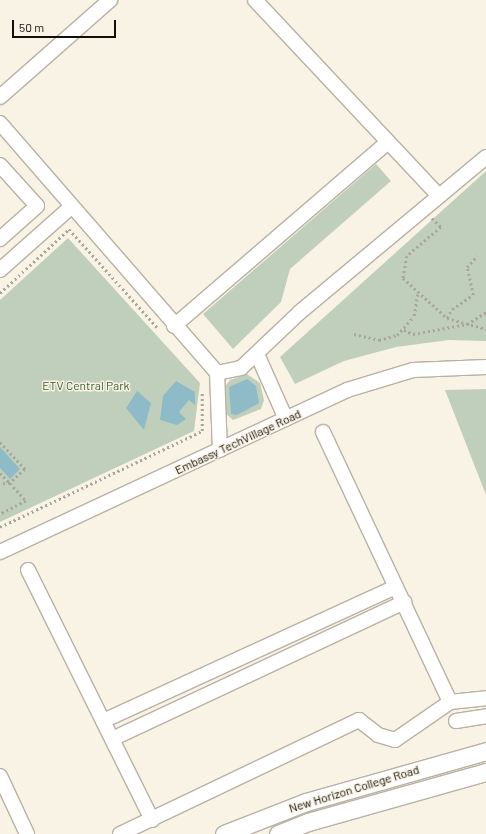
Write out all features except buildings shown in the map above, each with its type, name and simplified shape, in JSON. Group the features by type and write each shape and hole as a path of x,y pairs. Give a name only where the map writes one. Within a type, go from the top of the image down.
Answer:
{"main road":[{"name":"New Horizon College Road","path":"224,834 306,802 486,752"},
{"name":"New Horizon College Road","path":"278,834 308,822 486,772"}],"lane":[{"path":"0,97 110,0"},
{"path":"255,0 388,142 442,192"},
{"path":"0,123 174,326 217,373 220,450"},
{"path":"174,326 388,142"},
{"path":"442,192 486,148"},
{"path":"217,373 241,368 300,312 422,208 486,157"},
{"path":"0,165 37,206 0,239"},
{"path":"0,270 72,206"},
{"path":"257,354 286,419"},
{"name":"Embassy TechVillage Road","path":"0,552 347,390 413,370 486,367"},
{"path":"323,432 450,702"},
{"path":"28,570 152,820"},
{"path":"103,721 396,587"},
{"path":"112,739 404,602"},
{"path":"120,834 360,720 378,735 395,740 450,702 486,698"},
{"path":"456,721 486,716"},
{"path":"0,776 27,834"}],"path":[{"path":"422,208 441,227 407,256 403,278 447,318 486,329"},
{"path":"0,293 69,229 161,332"},
{"path":"447,318 452,309 473,295 467,267 477,256"},
{"path":"354,334 380,340 404,330 414,316 418,291"},
{"path":"404,330 413,334 467,324 486,312"},
{"path":"0,527 202,431 202,386"},
{"path":"0,442 25,470 10,484 0,484"},
{"path":"0,473 26,501 0,514"}],"green space":[{"path":"376,164 391,181 290,269 281,302 233,349 203,314"},
{"path":"486,171 486,341 449,340 396,347 344,361 295,384 280,357"},
{"name":"ETV Central Park","path":"68,238 200,383 194,431 0,522 0,300"},
{"path":"247,374 260,383 264,400 261,409 233,420 224,412 223,389 230,380"},
{"path":"486,389 486,495 445,390"}],"water":[{"path":"247,379 256,386 259,403 237,415 231,414 229,387"},
{"path":"176,381 195,392 195,405 189,400 179,412 186,419 177,425 160,420 163,396"},
{"path":"137,391 151,403 144,430 126,408"},
{"path":"0,447 20,469 10,479 0,468"}]}
